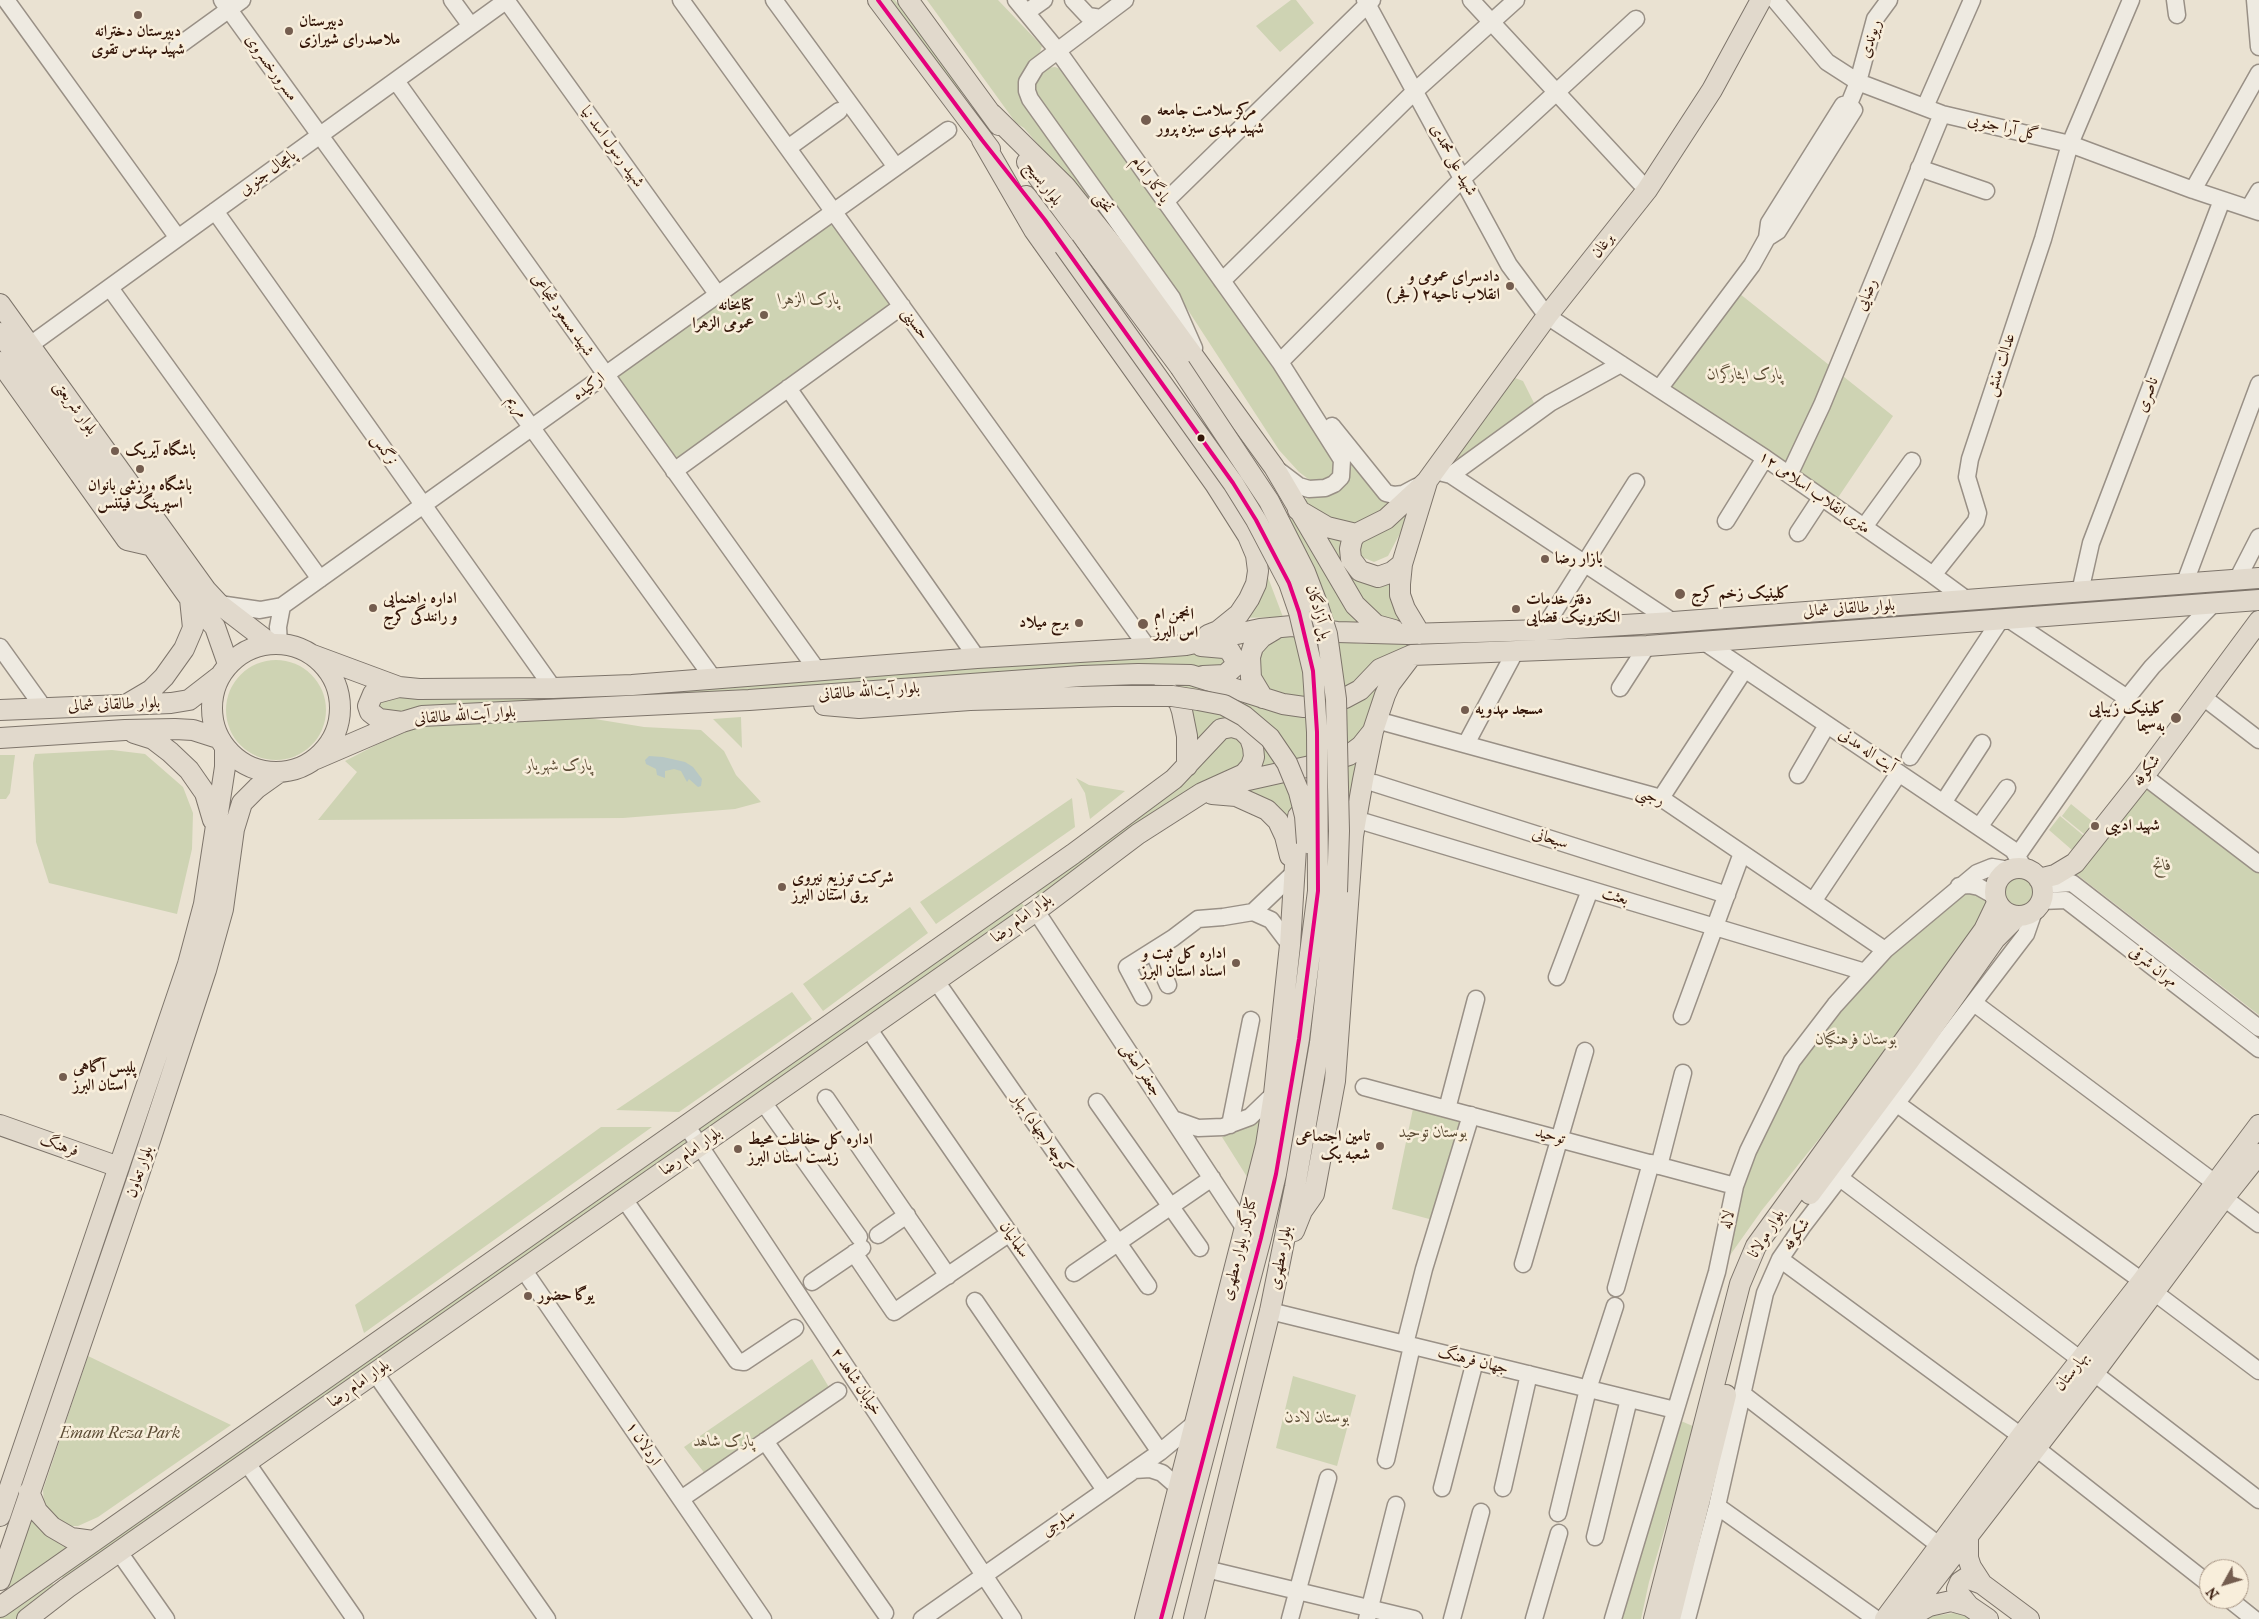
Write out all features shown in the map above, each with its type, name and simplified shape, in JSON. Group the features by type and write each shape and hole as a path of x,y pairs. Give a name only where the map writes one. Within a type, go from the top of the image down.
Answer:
{"main road":[{"name":"بلوار بسیج","path":"878,0 1064,246"},
{"name":"بلوار بسیج","path":"908,0 1180,367"},
{"name":"برغان","path":"1414,634 1400,595 1402,564 1438,476 1548,316 1647,190 1712,90 1761,0"},
{"path":"992,114 1065,186 1118,252 1270,461 1356,605 1376,625 1414,634"},
{"path":"982,140 1034,230 1216,484 1248,536 1256,555 1258,571 1256,584 1250,599 1239,614 1218,631 1186,645"},
{"name":"پل آزادگان","path":"1064,246 1233,483 1256,520 1289,583 1299,612 1313,671 1327,892"},
{"name":"بلوار شریعتی","path":"0,304 206,590 225,609 275,644"},
{"name":"بلوار شریعتی","path":"0,333 190,599 215,627 224,670"},
{"path":"0,362 9,384 127,540 153,546"},
{"name":"پل آزادگان","path":"1180,367 1269,501 1305,572 1327,634 1336,699 1339,831 1327,892"},
{"path":"1166,416 1178,424 1188,425 1197,422 1205,416 1211,408 1213,398 1206,372"},
{"path":"1216,484 1212,471 1213,462 1224,447 1241,441 1250,442 1270,461"},
{"name":"برغان","path":"1356,534 1386,519 1438,476"},
{"path":"1298,510 1327,527 1356,534 1350,549 1351,559 1360,571 1373,577 1383,576 1402,564"},
{"name":"بلوار طالقانی شمالی","path":"1414,634 1543,630 1673,622 2259,578"},
{"path":"125,706 151,690 175,663 193,628 190,599"},
{"name":"بلوار طالقانی شمالی","path":"1412,655 1647,646 2259,600"},
{"path":"215,627 220,629 227,626 231,620 225,609"},
{"name":"شکوفه","path":"2028,886 2055,875 2074,864 2144,776 2259,621"},
{"name":"بلوار آیت‌الله طالقانی","path":"310,654 399,687 418,689 553,688 632,685 977,658 1186,645 1260,629 1292,626 1338,632 1414,634"},
{"path":"1263,698 1251,678 1250,657 1253,647 1262,637 1278,627"},
{"path":"275,644 295,646 310,654 324,665 334,680 340,696 340,714 336,731 328,747 316,760 292,771 278,773 263,772 249,767 236,759 222,743 214,726 212,700 224,670 240,654 255,647 275,644"},
{"path":"1186,645 1224,648 1230,651 1234,660 1234,667 1225,675 1214,677 1191,675"},
{"path":"1278,1271 1302,1211 1314,1194 1335,1081 1359,829 1376,726 1390,684 1412,655"},
{"name":"بلوار آیت‌الله طالقانی","path":"316,760 402,722 422,716 749,700 1082,676 1191,675 1283,704 1304,707 1330,704 1360,690 1380,669 1412,655"},
{"name":"بلوار طالقانی شمالی","path":"0,710 43,707 125,706 189,700 224,670"},
{"path":"1138,674 1163,688 1179,702 1186,722 1187,766"},
{"path":"399,687 373,694 368,701 368,706 370,712 379,720 402,722"},
{"path":"749,700 859,708 970,700 1172,696 1224,705 1244,716 1270,738 1287,763 1299,792 1304,816 1307,854 1327,892"},
{"path":"165,703 176,710 178,717 176,722 167,730"},
{"name":"بلوار امام رضا","path":"1202,793 1248,780 1324,763 1349,754 1361,746 1376,726"},
{"name":"بلوار امام رضا","path":"0,1607 1073,854 1155,794 1187,766 1222,729 1236,728 1250,738 1254,757 1248,770 1202,793 1138,834 936,981 67,1588 27,1619"},
{"path":"125,730 153,739 189,770 205,793 214,826"},
{"name":"بلوار طالقانی شمالی","path":"0,738 125,730 193,730 222,743"},
{"name":"بلوار تعاون","path":"0,1516 188,964 204,904 214,826 225,766 222,743"},
{"path":"220,798 224,792 232,790 240,796 242,802 278,773"},
{"path":"1202,793 1236,796 1267,810 1278,821 1285,836 1294,873"},
{"name":"بلوار تعاون","path":"0,1580 138,1177 206,970 223,909 234,829 242,802"},
{"path":"1294,873 1297,853 1296,827 1298,816 1310,805 1323,804 1335,806 1346,813 1359,829"},
{"name":"کنارگذر بلوار مطهری","path":"1145,1619 1266,1144 1274,1094 1290,945 1294,873"},
{"name":"بلوار مولانا","path":"1654,1619 1740,1284 1756,1246 1984,930 1996,900 1998,880 2028,886 1995,939 1909,1061 1768,1253 1752,1288 1670,1619"},
{"path":"1996,900 2004,911 2028,886"},
{"name":"بلوار مطهری","path":"1194,1619 1270,1311 1320,1043 1327,892"},
{"name":"بلوار مطهری","path":"1161,1619 1276,1174 1327,892"},
{"name":"فرهنگ","path":"0,1125 118,1167"},
{"name":"بهارستان","path":"1885,1619 1940,1546 2029,1442 2088,1366 2219,1190 2259,1125"},
{"name":"بهارستان","path":"2219,1190 2259,1154"},
{"path":"41,1393 61,1400"},
{"name":"بهارستان","path":"1905,1619 1968,1535 2029,1442"},
{"path":"29,1492 37,1511 52,1528 71,1538 93,1541"},
{"path":"1968,1535 1970,1567 1982,1584"},
{"path":"53,1568 52,1574 57,1584 67,1588"},
{"path":"1988,1619 1969,1606 1959,1594 1957,1589 1960,1582 1966,1578 1982,1584 2029,1619"},
{"path":"1905,1619 1940,1602 1951,1601 1969,1606"}],"street":[{"path":"6,0 178,238"},
{"path":"452,0 471,26"},
{"name":"پامچال جنوبی","path":"30,346 507,0"},
{"name":"شهید رسول اسد نیا","path":"507,0 718,294"},
{"name":"حسینی","path":"681,0 1148,648"},
{"path":"774,0 896,167"},
{"path":"1021,6 1044,0"},
{"path":"1073,0 1088,16 1101,18"},
{"path":"1471,0 1647,190"},
{"path":"1222,280 1415,91 1516,0"},
{"name":"گل آرا جنوبی","path":"1775,0 1827,62 1858,82 1942,114 2070,144 2193,190 2254,210"},
{"name":"ریوندی","path":"1659,389 1735,290 1767,238 1769,223 1844,105 1849,104 1858,82 1875,19 1889,0"},
{"path":"1924,107 1972,0"},
{"path":"2070,144 2130,0"},
{"path":"2255,0 2259,47"},
{"path":"1166,202 1368,1"},
{"name":"شهید علی محمدی","path":"1368,1 1509,265 1548,316 1621,364"},
{"name":"تختی","path":"1120,2 1058,52 1036,67 1027,82 1030,99 1172,298 1206,372"},
{"path":"177,47 231,3"},
{"name":"مسرورخسروی","path":"231,3 320,135"},
{"name":"یادگار امام","path":"1021,6 1058,52 1280,362"},
{"path":"1280,362 1463,178 1636,19"},
{"path":"2193,190 2259,73"},
{"name":"شهید مسعود شجاعی","path":"396,80 817,670"},
{"path":"788,148 839,111"},
{"name":"رضایی","path":"1789,475 1822,405 1942,114"},
{"name":"ارکیده","path":"225,609 260,610 282,606 948,130"},
{"name":"مریم","path":"320,135 713,678"},
{"name":"عدالت منش","path":"1934,575 1976,521 1978,513 1967,477 1968,469 2043,239 2070,144"},
{"path":"1919,168 1986,191"},
{"path":"2254,210 2259,191"},
{"name":"ناصری","path":"2080,592 2091,543 2222,200"},
{"name":"نرگس","path":"215,212 553,688"},
{"path":"110,288 320,579"},
{"path":"674,471 902,306"},
{"path":"1270,461 1299,486 1309,489 1325,488 1334,484 1340,477 1343,466 1340,454 1280,362"},
{"path":"1280,362 1386,493 1394,495 1402,494 1438,476 1550,403 1621,364"},
{"name":"۱۲ متری انقلاب اسلامی","path":"1621,364 1765,458 1967,600"},
{"path":"2184,585 2259,384"},
{"path":"788,388 977,658"},
{"path":"1726,521 1765,458"},
{"path":"1864,527 1912,461"},
{"path":"1438,476 1584,562 1673,622"},
{"path":"1547,623 1636,482"},
{"path":"1798,533 1821,498"},
{"path":"2237,580 2259,537"},
{"path":"2028,886 2127,698 2152,667 2212,604"},
{"path":"275,644 282,606"},
{"path":"1910,757 2004,618 2127,698"},
{"name":"آیت اله مدنی","path":"1703,641 2013,850 2028,886"},
{"path":"1620,688 1647,646"},
{"path":"0,647 43,707"},
{"path":"1466,744 1516,650"},
{"path":"1661,798 1745,669"},
{"path":"2203,697 2259,740"},
{"path":"1798,774 1828,725"},
{"name":"رجبی","path":"1376,726 1466,744 1661,798 1814,900 1885,950"},
{"path":"1943,803 1982,743"},
{"path":"1814,900 1899,773"},
{"path":"2144,776 2259,864"},
{"name":"سبحانی","path":"1374,783 1727,895"},
{"path":"1979,828 2007,788"},
{"name":"بعثت","path":"1359,829 1590,890 1865,972"},
{"path":"1682,1016 1742,853"},
{"name":"لاله","path":"1613,1619 1717,1272 1735,1186 1748,1152 1792,1061 1835,1005 1885,950 1959,886 1984,869 1992,867 2028,886"},
{"path":"1253,912 1294,873"},
{"name":"مهران شرقی","path":"2028,886 2072,883 2259,1028"},
{"path":"1959,886 1979,887 1996,900"},
{"name":"شکوفه","path":"1693,1616 1744,1395 1765,1293 1780,1259 1896,1103 2026,934 2028,886"},
{"name":"مهران شرقی","path":"2028,886 2066,900 2259,1049"},
{"path":"1557,976 1590,890"},
{"name":"جعفر آصفی","path":"1036,910 1245,1229"},
{"path":"1143,997 1127,967 1198,919 1253,912 1271,920 1290,945"},
{"path":"1153,951 1168,985"},
{"name":"کوچه (جهاد) بهار","path":"936,981 1148,1286"},
{"path":"1447,1109 1476,999"},
{"path":"1974,1003 2219,1190 2259,1224"},
{"path":"1230,1125 1251,1020"},
{"name":"سلمانیان","path":"868,1028 1160,1452"},
{"path":"1523,1264 1585,1051"},
{"path":"1616,1288 1683,1073"},
{"name":"توحید","path":"1364,1087 1735,1186"},
{"path":"1173,1119 1186,1125 1204,1129 1230,1125 1254,1114 1274,1094"},
{"path":"826,1098 948,1276"},
{"path":"763,1102 859,1245 894,1312 1010,1233"},
{"path":"1097,1102 1200,1248"},
{"path":"1896,1103 2148,1286 2259,1371"},
{"path":"1386,1460 1424,1269 1471,1115"},
{"name":"خیابان شاهد ۲","path":"686,1125 1013,1619"},
{"path":"1074,1273 1212,1178"},
{"path":"1840,1178 2088,1366 2259,1500"},
{"path":"624,1199 737,1361 741,1363 795,1328"},
{"path":"878,1235 907,1215"},
{"path":"812,1282 859,1245"},
{"path":"1780,1259 2029,1442 2199,1576"},
{"name":"اردلان ۱","path":"523,1269 764,1619"},
{"path":"975,1300 1105,1490"},
{"path":"1558,1513 1588,1389 1614,1306"},
{"name":"جهان فرهنگ","path":"1270,1311 1675,1410"},
{"path":"1442,1488 1475,1361"},
{"path":"375,1373 547,1619"},
{"path":"1503,1488 1530,1374"},
{"path":"681,1499 838,1391"},
{"path":"1744,1395 1940,1546"},
{"path":"1595,1537 1629,1399"},
{"name":"ساوجی","path":"922,1619 1160,1452 1194,1424"},
{"path":"765,1441 885,1613"},
{"path":"246,1463 355,1619"},
{"path":"1134,1470 1150,1469 1162,1473 1178,1487"},
{"path":"1290,1619 1328,1478"},
{"path":"1369,1614 1396,1505"},
{"path":"1717,1506 1876,1619"},
{"path":"1452,1619 1481,1512"},
{"path":"1534,1619 1559,1533"},
{"path":"119,1552 166,1619"},
{"path":"1206,1569 1298,1591 1369,1614 1414,1619"},
{"path":"2242,1609 2254,1619"}],"green space":[{"path":"890,0 895,0 962,92 959,95"},
{"path":"927,0 998,0 1042,46 1040,52 1028,65 1021,78 1152,277 1024,128 1016,123"},
{"path":"1291,0 1296,0 1314,23 1280,52 1256,26"},
{"path":"1055,67 1061,69 1234,310 1293,396 1338,467 1328,481 1311,481 1299,472 1279,450 1186,307 1034,94 1034,80 1047,68"},
{"name":"پارک الزهرا","path":"833,217 896,304 679,461 615,376"},
{"name":"پارک ایثارگران","path":"1735,290 1893,416 1833,505 1659,389"},
{"path":"1510,376 1523,381 1536,407 1461,463 1455,456"},
{"path":"1346,457 1393,504 1356,527 1336,523 1304,501 1311,493 1325,493"},
{"path":"1415,505 1388,556 1374,562 1362,557 1359,551 1359,540"},
{"path":"1296,517 1373,628 1333,626 1286,520"},
{"path":"1317,524 1348,536 1347,560 1393,576 1392,596 1398,618 1407,625 1394,624 1364,606"},
{"path":"1264,567 1283,617 1238,618"},
{"path":"1297,631 1308,702 1275,698 1258,676 1258,652 1265,642"},
{"path":"1334,640 1362,644 1413,641 1414,646 1342,692"},
{"path":"1216,651 1228,662 1219,669 1104,665 389,717 375,703 390,694 419,698 895,672"},
{"path":"276,660 295,664 311,675 322,691 326,710 322,729 311,745 295,756 276,760 257,756 241,745 230,729 226,710 230,691 241,675 257,664"},
{"path":"1169,682 1193,683 1301,717 1308,716 1310,760 1294,765 1281,744 1175,689"},
{"path":"1382,684 1364,731 1347,750 1344,706"},
{"path":"1183,703 1224,716 1231,720 1189,752"},
{"name":"پارک شهریار","path":"564,714 644,727 701,730 724,751 736,775 761,802 735,809 623,818 318,820 357,772 345,761 419,723"},
{"path":"741,717 742,748 713,719"},
{"path":"1242,734 1245,762 1083,864 1038,896 1033,890 1218,736"},
{"path":"1255,735 1265,746 1279,767 1255,768"},
{"path":"112,750 145,754 183,787 193,813 192,849 177,914 49,883 36,842 33,763 35,754"},
{"path":"1360,754 1351,802 1347,802 1346,762"},
{"path":"0,755 15,755 10,793 6,799 0,799"},
{"path":"1288,776 1292,792 1293,854 1241,793"},
{"path":"1076,778 1089,785 1125,791 1090,819 1085,793"},
{"name":"فاتح","path":"2145,779 2259,867 2259,1015 2075,873"},
{"path":"1072,798 1075,827 936,924 920,902"},
{"path":"2071,804 2093,822 2084,834 2062,816"},
{"path":"2060,816 2084,836 2072,850 2049,830"},
{"path":"2019,877 2030,881 2034,892 2030,903 2019,907 2008,903 2004,892 2008,881"},
{"name":"بوستان فرهنگیان","path":"1966,889 1984,895 1988,902 1988,914 1883,1059 1762,1210 1728,1258 1737,1206 1760,1142 1801,1062 1833,1017 1872,973 1923,923"},
{"path":"1020,900 1026,909 701,1136 696,1127"},
{"path":"910,907 928,933 823,1011 803,984"},
{"path":"792,992 812,1019 679,1112 616,1110"},
{"name":"بوستان توحید","path":"1414,1104 1464,1114 1433,1220 1392,1209"},
{"path":"1263,1119 1249,1180 1222,1137"},
{"path":"601,1127 652,1127 364,1333 355,1305"},
{"path":"682,1136 688,1144 63,1580 62,1576"},
{"name":"Emam Reza Park","path":"88,1356 231,1425 98,1517 78,1526 68,1526 56,1519 44,1505 43,1490"},
{"name":"پارک شاهد","path":"812,1359 830,1389 706,1475 684,1447"},
{"name":"بوستان لادن","path":"1293,1376 1356,1395 1337,1466 1276,1448"},
{"path":"1681,1421 1695,1427 1649,1582 1641,1619 1621,1619"},
{"path":"29,1512 71,1545 8,1591"},
{"path":"51,1581 55,1587 21,1619 0,1619 0,1611"},
{"path":"1967,1611 1978,1619 1925,1619 1927,1617"}],"shaded area":[{"path":"649,756 685,762 693,767 702,779 701,786 698,787 689,779 687,782 681,771 674,769 665,771 665,778 657,775 656,769 646,764 645,760"}],"transit line":[{"path":"878,0 982,140 1045,220 1233,483 1256,520 1289,583 1299,612 1313,671 1317,732 1318,891 1299,1039 1276,1174 1261,1238 1161,1619"}],"place":[{"name":"دبیرستان دخترانه شهید مهندس تقوی","path":"138,15"},
{"name":"دبیرستان ملاصدرای شیرازی","path":"289,31"},
{"name":"مرکز سلامت جامعه شهید مهدی سبزه پرور","path":"1146,120"},
{"name":"دادسرای عمومی و انقلاب ناحیه۲ ( فجر )","path":"1510,286"},
{"name":"کتابخانه عمومی الزهرا","path":"764,315"},
{"name":"باشگاه آیریک","path":"115,451"},
{"name":"باشگاه ورزشی بانوان اسپرینگ فیتنس","path":"140,469"},
{"name":"بازار رضا","path":"1545,559"},
{"name":"کلینیک زخم کرج","path":"1680,594"},
{"name":"اداره راهنمایی و رانندگی کرج","path":"373,608"},
{"name":"دفتر خدمات الکترونیک قضایی","path":"1516,609"},
{"name":"برج میلاد","path":"1079,623"},
{"name":"انجمن ام اس البرز","path":"1143,624"},
{"name":"مسجد مهدویه","path":"1465,710"},
{"name":"کلینیک زیبایی به‌سیما","path":"2176,718"},
{"name":"شهید ادیبی","path":"2095,826"},
{"name":"شرکت توزیع نیروی برق استان البرز","path":"782,887"},
{"name":"اداره کل ثبت و اسناد استان البرز","path":"1236,963"},
{"name":"پلیس آگاهی استان البرز","path":"63,1077"},
{"name":"تامین اجتماعی شعبه یک","path":"1380,1146"},
{"name":"اداره کل حفاظت محیط زیست استان البرز","path":"738,1149"},
{"name":"یوگا حضور","path":"528,1296"}]}
